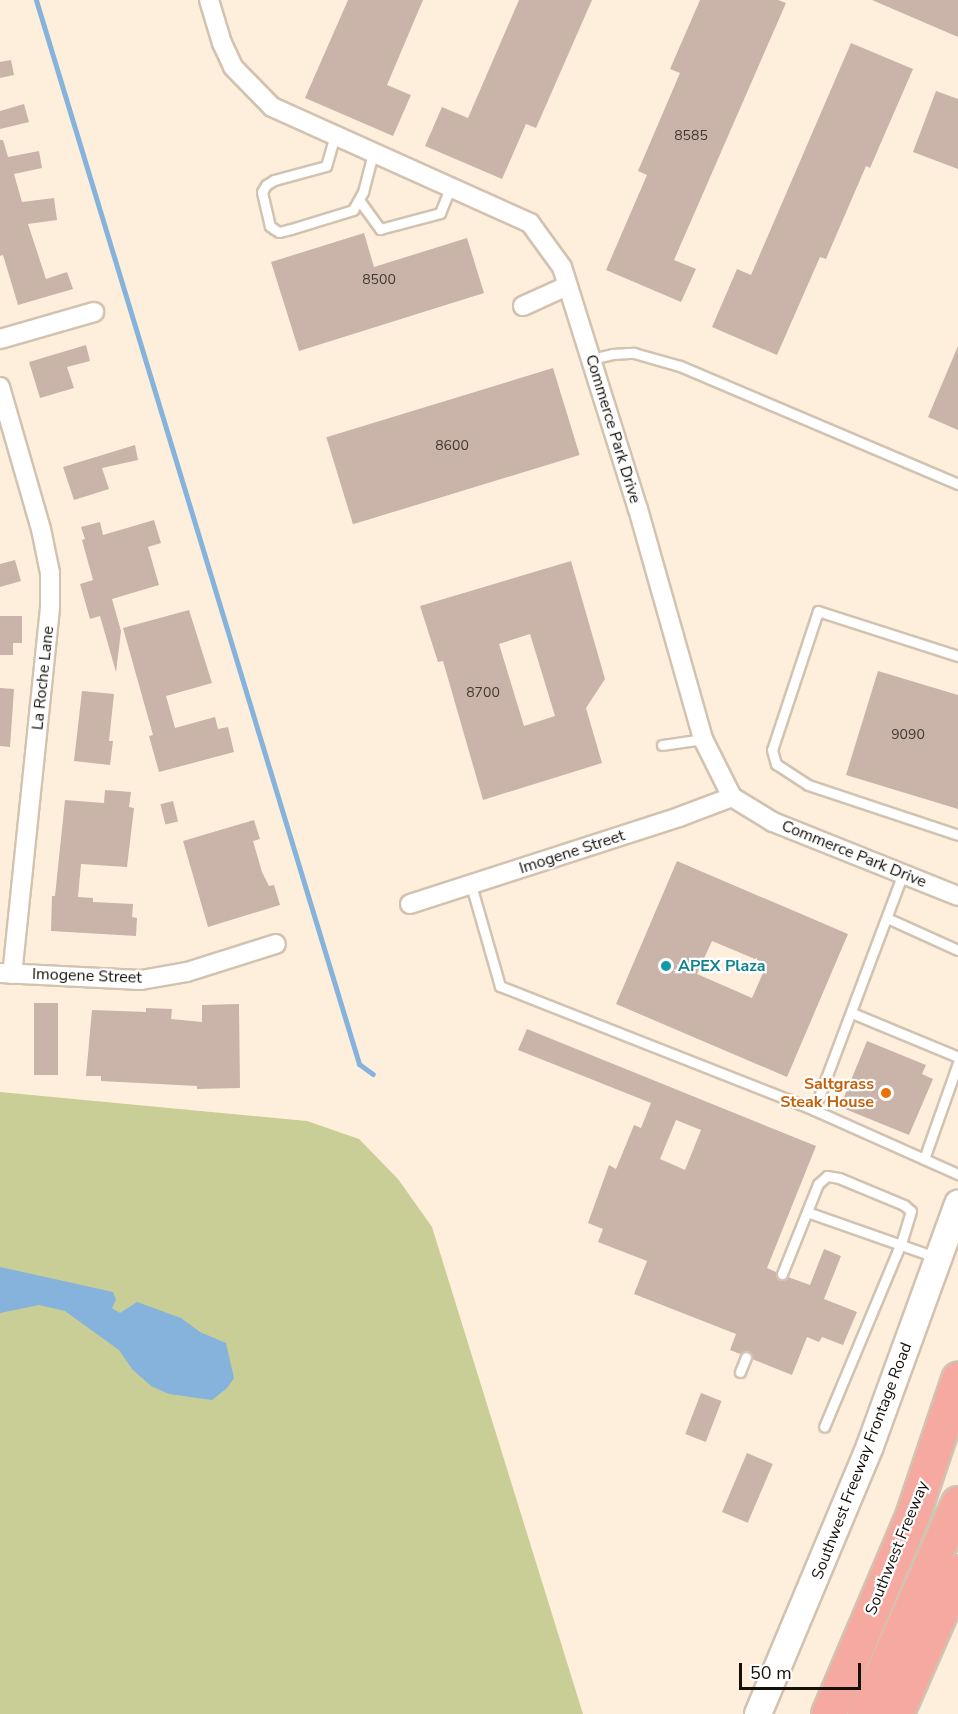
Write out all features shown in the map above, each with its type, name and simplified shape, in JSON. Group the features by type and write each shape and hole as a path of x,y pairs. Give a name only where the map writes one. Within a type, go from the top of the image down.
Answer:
{"highway":[{"name":"Southwest Freeway","path":"828,1714 912,1516 958,1379"},
{"path":"864,1714 958,1503"},
{"path":"896,1714 958,1572"}],"main road":[{"name":"Southwest Freeway Frontage Road","path":"758,1714 870,1446 958,1204"}],"street":[{"name":"Commerce Park Drive","path":"209,0 222,43 233,67 253,90 272,106 530,222 562,267 638,508 703,739 732,796 773,822 958,896"},
{"path":"523,306 567,285"},
{"path":"0,339 94,312"},
{"name":"La Roche Lane","path":"0,387 5,425 41,529 50,573 50,608 6,973"},
{"name":"Imogene Street","path":"410,904 732,796"},
{"name":"Imogene Street","path":"6,973 141,980 187,972 276,944"}],"lane":[{"path":"335,135 326,166 274,180 266,185 262,192 270,226 279,232 353,210 359,200 373,153"},
{"path":"359,200 380,229 440,213 450,188"},
{"path":"591,359 612,354 634,353 680,366 958,484"},
{"path":"958,656 818,611 772,750 776,764 807,785 958,835"},
{"path":"662,745 703,739"},
{"path":"814,1110 903,873"},
{"path":"471,885 500,986 814,1110 958,1174"},
{"path":"887,918 958,950"},
{"path":"852,1013 958,1057"},
{"path":"924,1159 958,1064"},
{"path":"782,1274 818,1184 827,1176 839,1178 904,1205 911,1211 901,1243 824,1426"},
{"path":"807,1212 939,1258"},
{"path":"740,1372 746,1357"}],"green space":[{"path":"0,1092 307,1121 359,1139 398,1179 432,1227 583,1714 0,1714"}],"water":[{"path":"0,1267 113,1292 116,1300 112,1308 120,1313 137,1302 181,1318 200,1332 226,1343 234,1378 227,1388 212,1400 169,1394 151,1386 132,1369 119,1350 65,1311 39,1305 0,1313"}],"building":[{"path":"348,0 423,0 387,85 411,95 393,136 305,98"},
{"path":"519,0 592,0 536,128 526,124 502,179 425,146 442,107 468,118"},
{"path":"700,0 778,0 786,3 674,260 696,269 681,302 606,270 647,175 638,171 680,73 670,69"},
{"path":"872,0 958,0 958,37"},
{"path":"851,43 913,69 870,168 866,166 826,259 820,257 777,355 712,327 737,269 751,275"},
{"path":"11,60 14,75 0,78 0,62"},
{"path":"936,91 958,99 958,169 913,152"},
{"path":"24,104 29,122 0,129 0,111"},
{"path":"0,140 3,140 8,157 39,151 42,168 14,174 22,202 54,198 57,220 28,224 46,279 67,272 73,289 18,305 3,255 0,256"},
{"path":"364,233 374,267 467,238 484,293 299,351 271,262"},
{"path":"86,345 90,361 67,367 74,388 40,398 29,362"},
{"path":"958,346 958,430 928,417"},
{"path":"553,368 580,455 353,524 326,437"},
{"path":"135,445 138,460 102,468 109,489 74,500 63,467"},
{"path":"154,520 161,543 148,547 159,585 112,599 121,631 116,672 100,616 90,619 80,584 93,580 82,540 85,539 81,527 100,522 103,535"},
{"path":"15,560 21,581 0,587 0,564"},
{"path":"571,561 605,679 586,708 602,763 483,800 443,661 438,662 420,606","holes":["530,634 555,716 524,726 499,644"]},
{"path":"189,610 212,683 166,696 175,728 215,717 218,729 228,727 234,752 159,772 149,736 153,735 123,628"},
{"path":"0,616 22,616 22,643 13,643 13,655 0,655"},
{"path":"878,671 958,695 958,809 846,775"},
{"path":"0,688 14,689 10,747 0,746"},
{"path":"82,691 114,694 109,741 113,741 110,765 74,761"},
{"path":"105,790 131,792 129,807 134,808 127,867 81,864 78,897 93,898 93,902 133,904 132,917 137,918 136,936 51,931 52,896 55,896 65,800 104,803"},
{"path":"173,801 178,821 165,825 160,804"},
{"path":"254,820 260,839 253,841 262,872 269,886 274,885 280,905 208,927 183,841"},
{"name":"APEX Plaza","path":"677,861 848,934 787,1077 616,1004","holes":["712,941 767,964 752,998 697,974"]},
{"path":"34,1003 58,1003 58,1075 34,1075"},
{"path":"239,1004 240,1088 197,1089 197,1086 101,1081 101,1076 86,1076 92,1010 146,1012 146,1008 172,1009 171,1019 202,1022 202,1005"},
{"path":"527,1029 816,1146 767,1268 776,1272 780,1280 788,1277 810,1285 824,1249 841,1256 824,1299 857,1312 843,1345 822,1337 819,1342 807,1337 792,1375 752,1359 748,1351 740,1354 730,1350 736,1334 634,1294 647,1261 598,1242 603,1229 588,1223 609,1165 616,1169 634,1125 641,1128 651,1103 518,1050","holes":["676,1120 701,1130 685,1170 660,1159"]},
{"name":"Saltgrass Steak House","path":"867,1041 926,1065 922,1074 933,1079 909,1135 840,1107"},
{"path":"701,1393 722,1401 706,1442 685,1434"},
{"path":"747,1453 773,1464 748,1523 722,1512"}],"waterway":[{"path":"36,0 359,1064 373,1074"}],"place":[{"name":"APEX Plaza","path":"666,966"},
{"name":"Saltgrass Steak House","path":"886,1093"}]}
